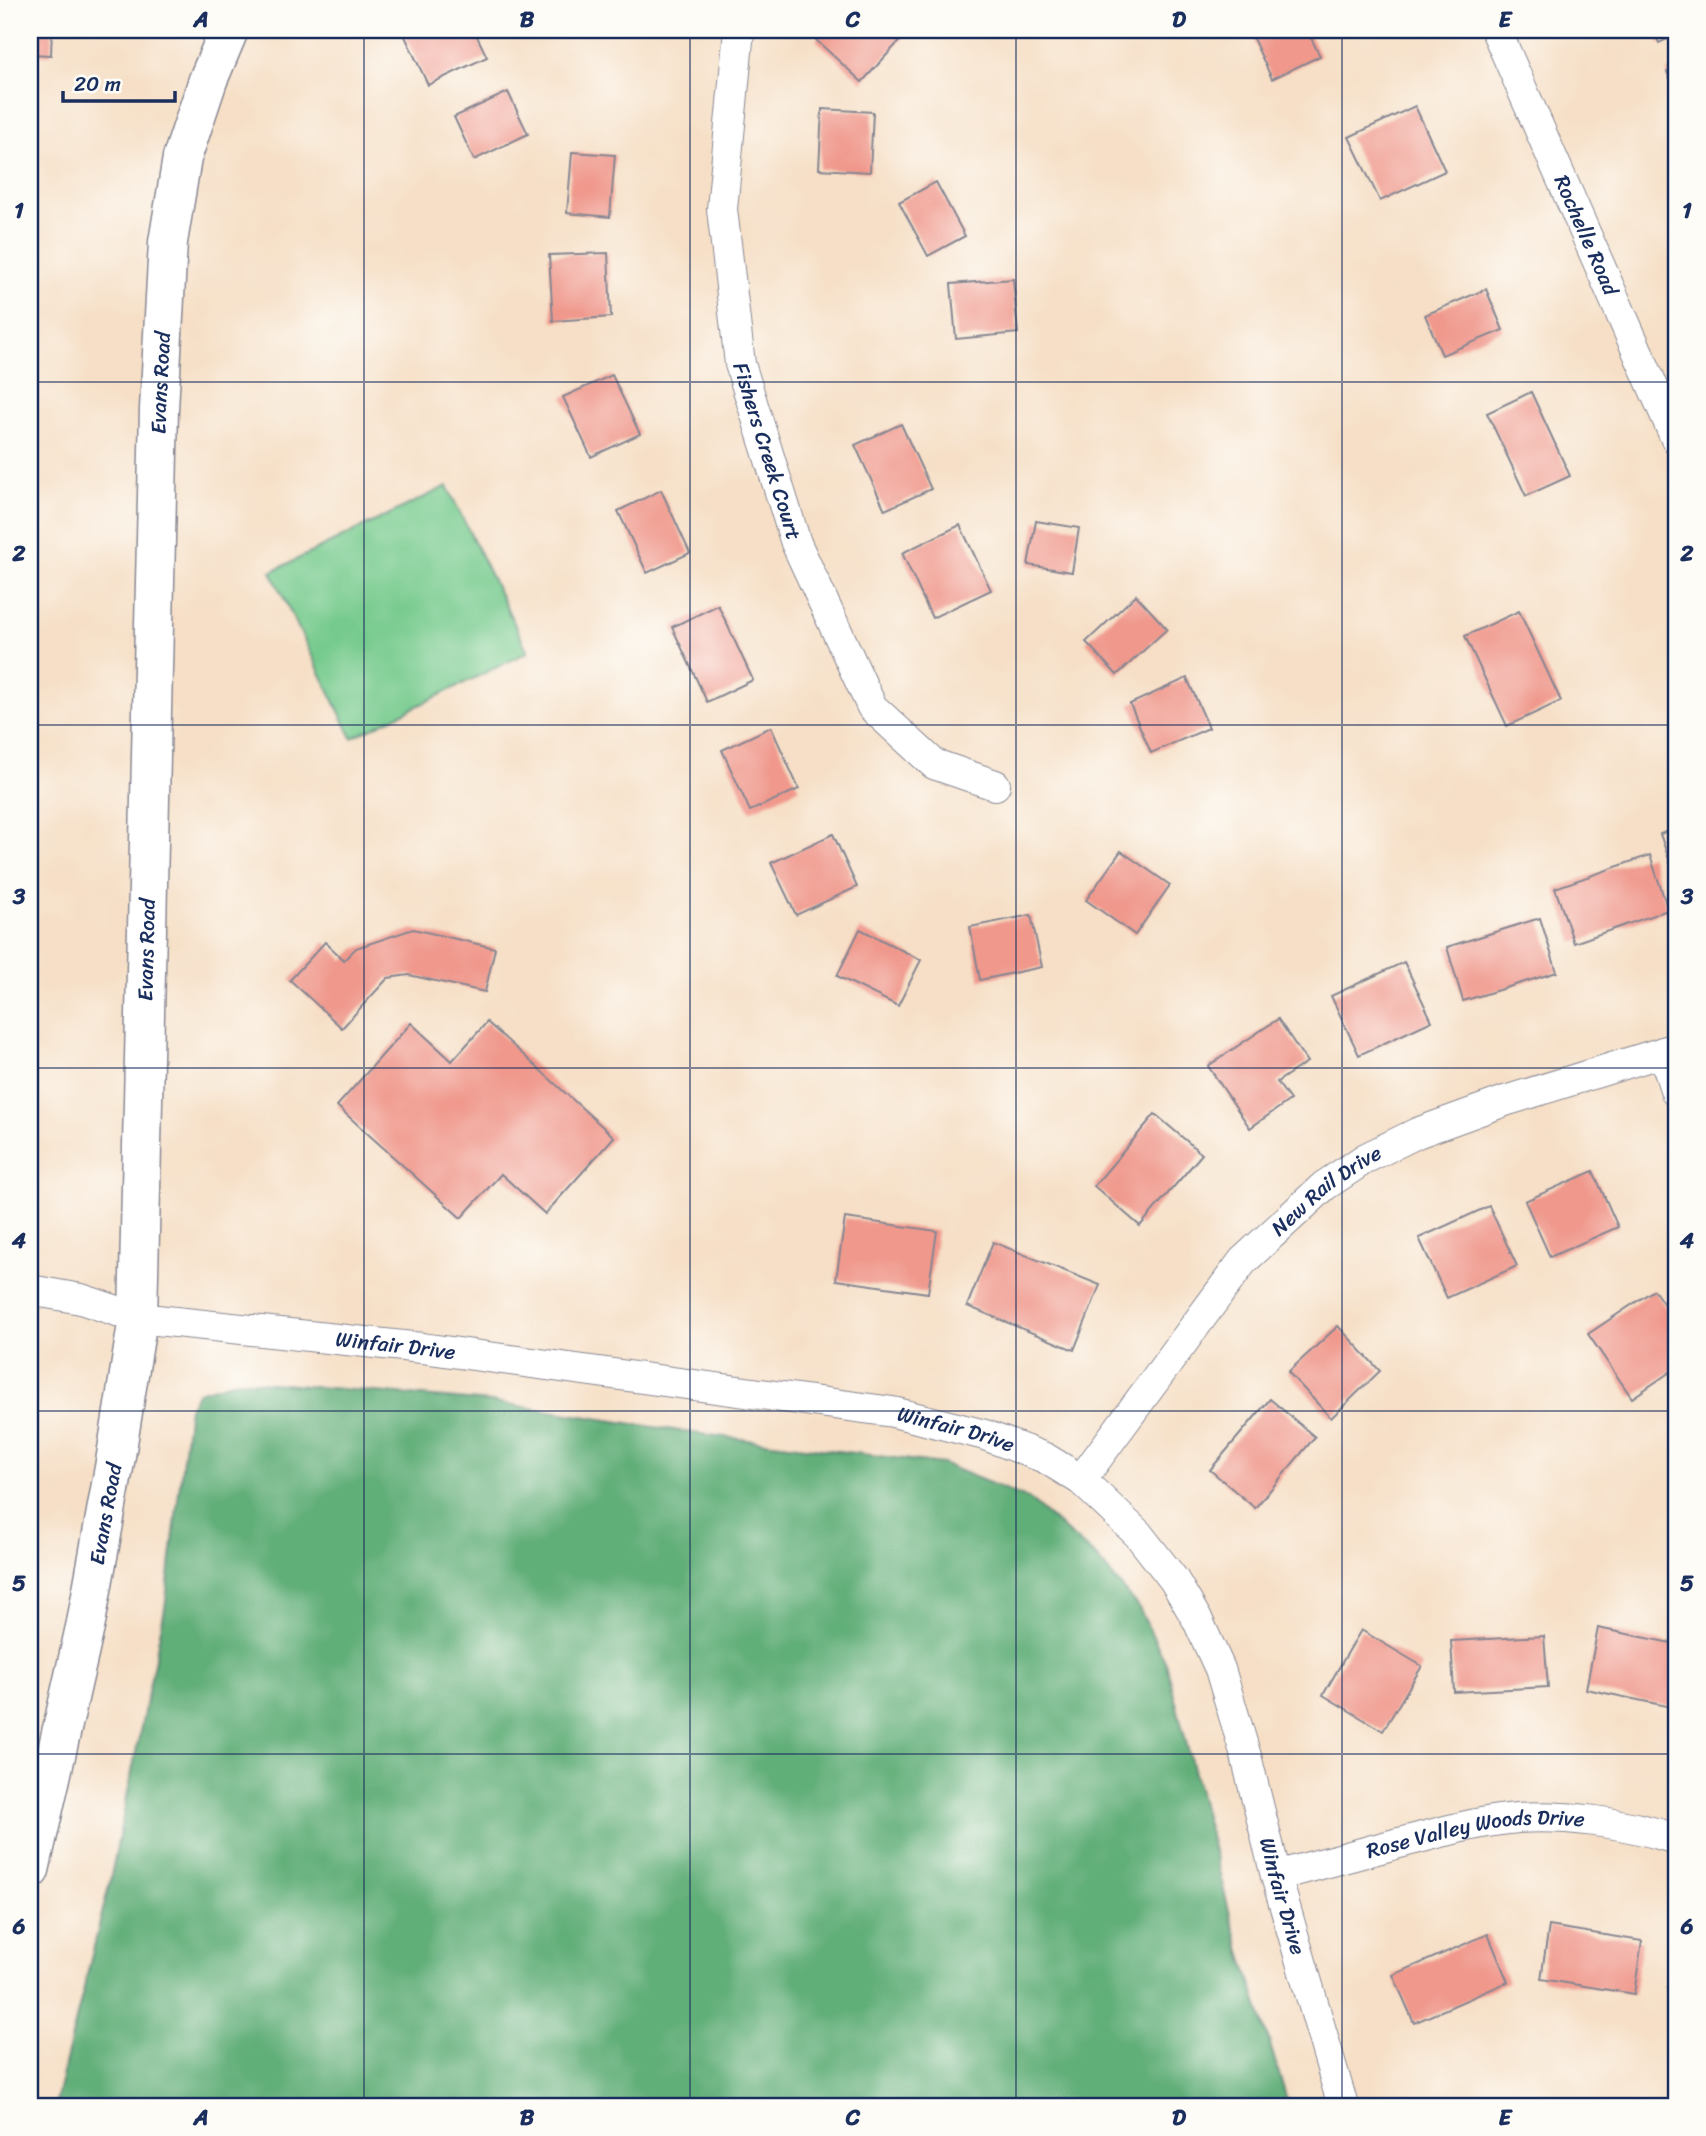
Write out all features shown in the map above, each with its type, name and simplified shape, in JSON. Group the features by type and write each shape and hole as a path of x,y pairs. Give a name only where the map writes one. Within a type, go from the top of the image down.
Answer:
{"main road":[{"name":"Evans Road","path":"30,1870 86,1623 138,1318 159,409 168,242 182,158 208,80 229,30"}],"street":[{"name":"Fishers Creek Court","path":"739,30 722,209 740,364 796,543 872,707 934,764 995,785"},
{"name":"Rochelle Road","path":"1496,30 1676,439"},
{"path":"1670,1050 1676,1092"},
{"name":"New Rail Drive","path":"1081,1479 1242,1261 1324,1186 1366,1158 1417,1133 1505,1101 1670,1050"},
{"name":"Winfair Drive","path":"30,1290 81,1299 138,1318 422,1348 893,1412 985,1435 1045,1458 1081,1479 1138,1534 1174,1580 1198,1621 1224,1681 1276,1876 1343,2106"},
{"name":"Rose Valley Woods Drive","path":"1276,1876 1464,1826 1511,1819 1594,1821 1676,1839"}],"green space":[{"path":"447,486 528,652 352,738 271,572"},
{"path":"238,1380 491,1402 693,1433 943,1464 1029,1499 1097,1558 1139,1608 1166,1663 1232,1922 1289,2106 55,2106 110,1881 165,1608 189,1408 198,1392"}],"building":[{"path":"30,30 52,30 51,55 30,54"},
{"path":"402,30 474,30 487,57 428,85"},
{"path":"825,30 902,30 906,34 862,82 816,40"},
{"path":"1249,30 1307,30 1320,56 1272,79"},
{"path":"1653,30 1676,30 1676,35 1659,43"},
{"path":"1676,68 1676,92 1667,72"},
{"path":"508,92 528,134 474,160 454,117"},
{"path":"1415,106 1445,171 1380,201 1349,137"},
{"path":"822,109 873,112 870,172 819,169"},
{"path":"572,152 615,155 610,217 567,213"},
{"path":"936,182 965,236 928,256 899,202"},
{"path":"608,253 611,317 553,321 549,255"},
{"path":"1013,279 1018,333 956,339 951,284"},
{"path":"1486,289 1503,330 1442,355 1425,315"},
{"path":"612,375 640,434 591,457 563,397"},
{"path":"1531,392 1570,476 1526,496 1487,413"},
{"path":"901,424 931,489 885,510 855,445"},
{"path":"661,490 690,553 647,573 618,511"},
{"path":"1036,521 1079,528 1072,572 1028,565"},
{"path":"960,525 991,590 932,618 902,553"},
{"path":"1136,595 1167,629 1117,675 1086,642"},
{"path":"718,605 753,680 707,702 672,627"},
{"path":"1519,611 1561,701 1507,726 1465,636"},
{"path":"1187,678 1209,728 1151,753 1130,704"},
{"path":"771,727 799,789 750,811 722,750"},
{"path":"1676,828 1676,879 1660,834"},
{"path":"833,834 857,887 796,915 771,863"},
{"path":"1121,851 1170,885 1135,935 1086,900"},
{"path":"1650,855 1668,910 1574,943 1555,888"},
{"path":"1031,915 1042,967 980,980 970,927"},
{"path":"1540,918 1557,972 1463,1001 1447,947"},
{"path":"413,929 495,948 485,992 409,975 388,978 342,1028 290,980 325,942 344,960 356,948"},
{"path":"860,929 921,960 898,1006 837,976"},
{"path":"1404,962 1432,1021 1359,1055 1331,996"},
{"path":"1278,1019 1307,1062 1277,1082 1290,1100 1250,1128 1208,1066"},
{"path":"487,1022 614,1137 545,1214 501,1174 461,1218 337,1106 411,1023 452,1061"},
{"path":"1155,1114 1202,1154 1140,1226 1094,1186"},
{"path":"1593,1171 1618,1227 1550,1257 1525,1201"},
{"path":"1489,1206 1517,1266 1447,1298 1419,1238"},
{"path":"845,1218 937,1231 928,1293 836,1280"},
{"path":"993,1242 1100,1285 1074,1350 967,1306"},
{"path":"1654,1290 1676,1322 1676,1368 1632,1398 1588,1334"},
{"path":"1338,1326 1380,1371 1331,1418 1288,1372"},
{"path":"1270,1399 1315,1437 1255,1508 1210,1470"},
{"path":"1598,1628 1676,1644 1676,1708 1586,1689"},
{"path":"1361,1630 1422,1666 1383,1731 1323,1695"},
{"path":"1544,1636 1548,1687 1454,1692 1451,1641"},
{"path":"1549,1926 1642,1941 1634,1994 1541,1979"},
{"path":"1488,1934 1508,1982 1414,2023 1393,1975"},
{"path":"1676,1975 1676,1994 1667,1988"}]}
